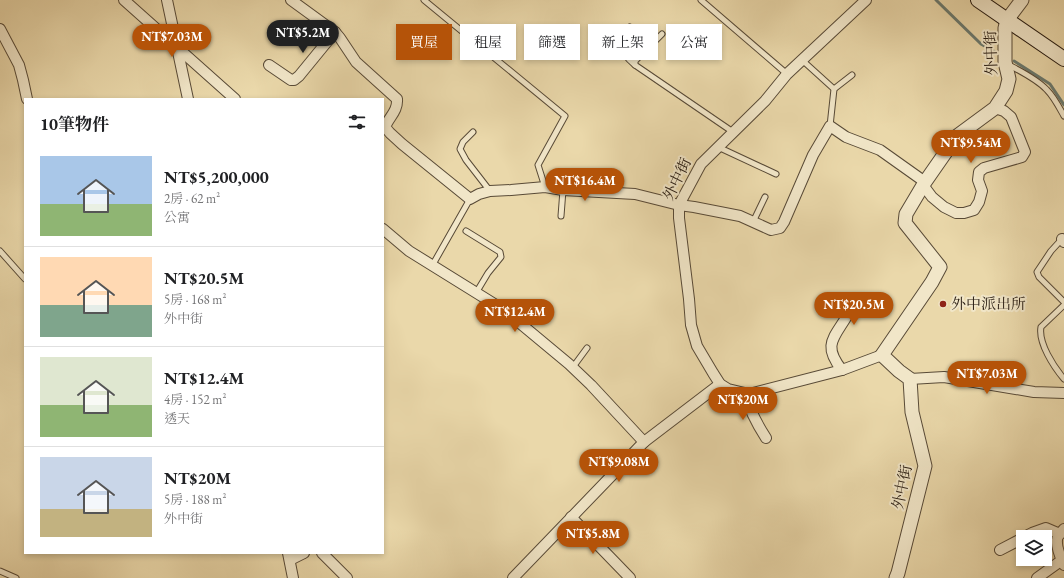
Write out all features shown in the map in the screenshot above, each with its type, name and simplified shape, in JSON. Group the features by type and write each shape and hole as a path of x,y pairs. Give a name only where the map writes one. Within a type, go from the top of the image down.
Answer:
{"main road":[{"path":"978,0 1064,59"}],"street":[{"path":"124,0 178,50 234,98"},
{"path":"167,0 188,98"},
{"path":"291,0 334,32 340,38 356,62 397,99 398,104 396,111 385,127 390,133 470,199 479,194 490,191 546,187 563,190 635,194 679,205 740,216 771,230 780,228 784,222 813,155 830,126 846,137 880,150 924,183 932,197 944,207 956,213 964,213 974,210 978,202 982,191 978,180 979,172 984,168 1022,157 1025,152 1011,117 1004,111 995,108"},
{"name":"外中街","path":"720,384 697,346 691,325 679,218 679,205 701,164 765,101 787,74 866,0"},
{"name":"外中街","path":"882,355 932,282 940,267 905,224 906,214 924,183 957,136 995,108 1006,91 1009,79 1005,62 1004,28 1022,0"},
{"path":"0,29 18,65 27,98"},
{"path":"269,65 291,80 294,80 299,76 334,32"},
{"path":"384,230 409,252 504,310 591,385 644,442"},
{"path":"833,300 845,310 847,316 832,340 831,348 835,361 842,370"},
{"path":"513,578 644,442 720,384 728,389 749,394 842,370 882,355 910,379 944,377 1034,392 1064,393"},
{"name":"外中街","path":"899,576 925,466 912,412 910,379"},
{"path":"744,393 749,408 766,438"},
{"path":"571,517 630,578"},
{"path":"1037,578 1063,563 1058,549 1061,537 1052,532"},
{"path":"1000,550 1016,541"},
{"path":"293,578 289,556 299,554"},
{"path":"323,554 347,578"}],"lane":[{"path":"424,0 565,116 538,164 546,187"},
{"path":"700,0 787,74"},
{"path":"635,65 635,61 662,34"},
{"path":"629,60 733,132"},
{"path":"802,60 834,89 830,126"},
{"path":"1005,62 1046,88 1064,116"},
{"path":"834,89 852,75"},
{"path":"473,132 463,142 460,149 466,160 490,191"},
{"path":"718,147 776,174"},
{"path":"561,216 563,190"},
{"path":"753,222 765,197"},
{"path":"432,266 470,199"},
{"path":"466,231 500,252 501,257 488,273 476,293"},
{"path":"1063,239 1051,251 1037,272 1039,277 1064,302"},
{"path":"0,251 24,278"},
{"path":"1064,305 1041,327 1040,332 1045,350 1056,369 1064,379"},
{"path":"572,368 587,348"},
{"path":"0,571 16,578"}],"waterway":[{"path":"936,0 981,44 997,53"},
{"path":"1014,61 1050,84 1064,105"}],"place":[{"name":"外中派出所","path":"943,304"}]}
